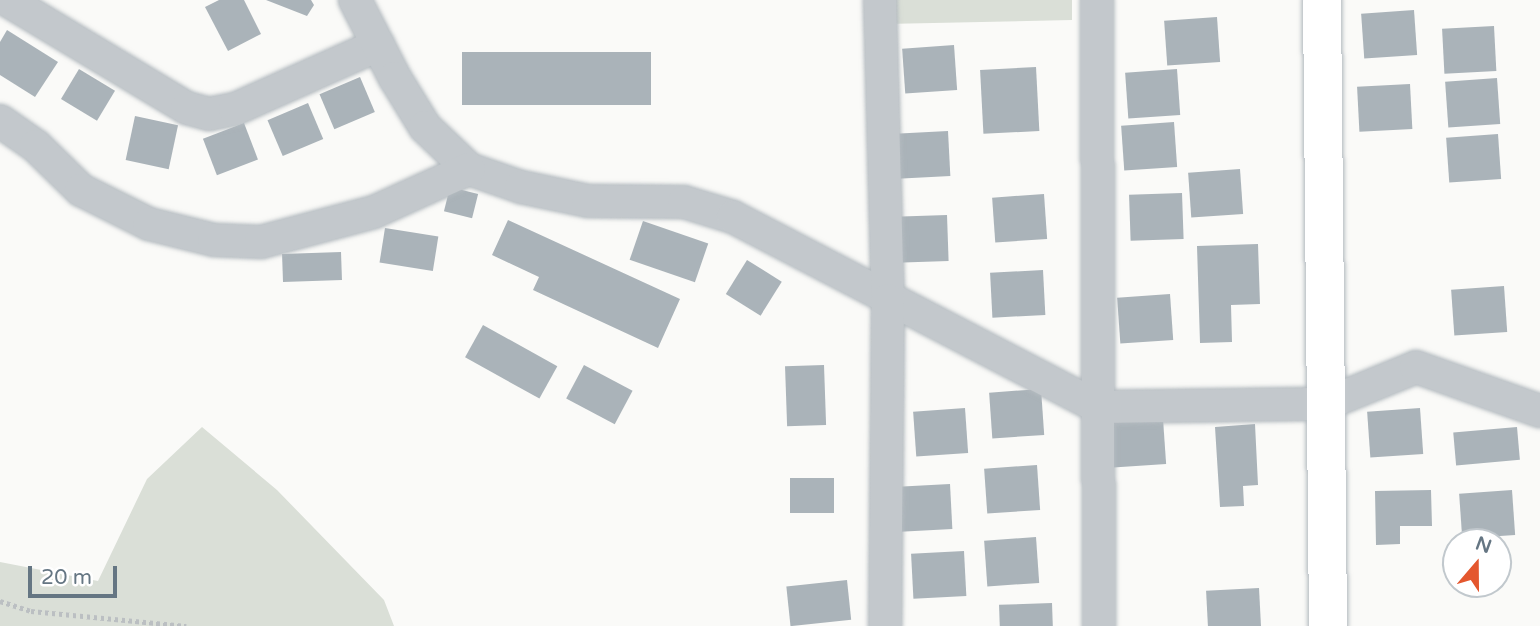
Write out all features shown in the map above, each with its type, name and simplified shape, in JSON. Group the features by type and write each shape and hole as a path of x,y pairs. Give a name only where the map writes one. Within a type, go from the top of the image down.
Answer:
{"street":[{"path":"7,0 187,108 209,114 235,109 378,46"},
{"path":"355,0 425,127 469,169 521,187 588,201 684,202 733,217 1098,407 1326,404 1416,367 1540,411"},
{"path":"880,0 888,300 885,626"},
{"path":"1097,0 1099,626"},
{"path":"1322,0 1328,626"},
{"path":"0,121 36,146 81,190 149,224 214,240 261,242 374,212 469,169"}],"path":[{"path":"0,601 31,611 186,626"}],"shaded area":[{"path":"885,0 1072,0 1072,20 885,24"},
{"path":"202,427 277,490 384,600 394,626 0,626 0,562 98,581 147,479"}],"building":[{"path":"219,0 244,0 261,34 228,51 205,7"},
{"path":"266,0 311,0 314,5 307,16"},
{"path":"1414,10 1417,55 1364,59 1361,14"},
{"path":"1217,17 1220,62 1167,66 1164,21"},
{"path":"1494,26 1496,71 1444,74 1442,29"},
{"path":"7,30 58,62 35,97 0,75 0,42"},
{"path":"954,45 957,90 905,94 902,49"},
{"path":"462,52 651,52 651,105 462,105"},
{"path":"1036,67 1039,131 983,134 980,70"},
{"path":"79,69 115,91 97,121 61,99"},
{"path":"1177,69 1180,115 1128,119 1125,73"},
{"path":"360,77 375,112 334,129 319,94"},
{"path":"1497,78 1500,124 1448,128 1445,82"},
{"path":"1410,84 1412,129 1359,132 1357,87"},
{"path":"308,103 323,139 283,156 267,120"},
{"path":"135,116 178,125 169,169 126,160"},
{"path":"1174,122 1177,167 1124,171 1121,126"},
{"path":"244,123 258,159 217,175 203,139"},
{"path":"948,131 950,176 897,179 895,134"},
{"path":"1498,134 1501,179 1449,183 1446,138"},
{"path":"1240,169 1243,214 1191,218 1188,173"},
{"path":"450,187 478,194 472,218 444,211"},
{"path":"1182,193 1184,239 1131,241 1129,195"},
{"path":"1044,194 1047,239 995,243 992,198"},
{"path":"947,215 949,261 896,263 894,217"},
{"path":"508,220 680,299 658,348 533,290 539,277 492,255"},
{"path":"643,221 708,243 695,282 630,260"},
{"path":"385,228 438,236 433,271 380,263"},
{"path":"1258,244 1260,304 1231,305 1232,342 1200,343 1197,246"},
{"path":"341,252 342,280 283,282 282,254"},
{"path":"747,260 782,282 761,316 726,294"},
{"path":"1043,270 1045,315 992,318 990,273"},
{"path":"1504,286 1507,332 1454,336 1451,290"},
{"path":"1170,294 1173,340 1120,344 1117,298"},
{"path":"483,325 557,366 539,399 465,357"},
{"path":"584,365 633,391 615,424 566,399"},
{"path":"824,365 826,425 787,426 785,366"},
{"path":"1041,389 1044,435 992,439 989,393"},
{"path":"965,408 968,453 916,457 913,412"},
{"path":"1420,408 1423,454 1370,458 1367,412"},
{"path":"1163,419 1166,464 1113,468 1110,423"},
{"path":"1255,424 1258,485 1243,486 1244,506 1220,507 1215,427"},
{"path":"1517,427 1520,460 1456,465 1453,433"},
{"path":"1037,465 1040,510 987,514 984,469"},
{"path":"790,478 834,478 834,513 790,513"},
{"path":"950,484 952,529 900,532 898,487"},
{"path":"1431,490 1432,526 1400,526 1400,544 1376,545 1375,491"},
{"path":"1512,490 1515,535 1512,535 1512,528 1462,528 1459,494"},
{"path":"1036,537 1039,583 987,587 984,541"},
{"path":"964,551 966,596 913,599 911,554"},
{"path":"847,580 851,620 790,626 786,586"},
{"path":"1259,588 1261,626 1208,626 1206,591"},
{"path":"1052,603 1053,626 1000,626 999,605"}]}
